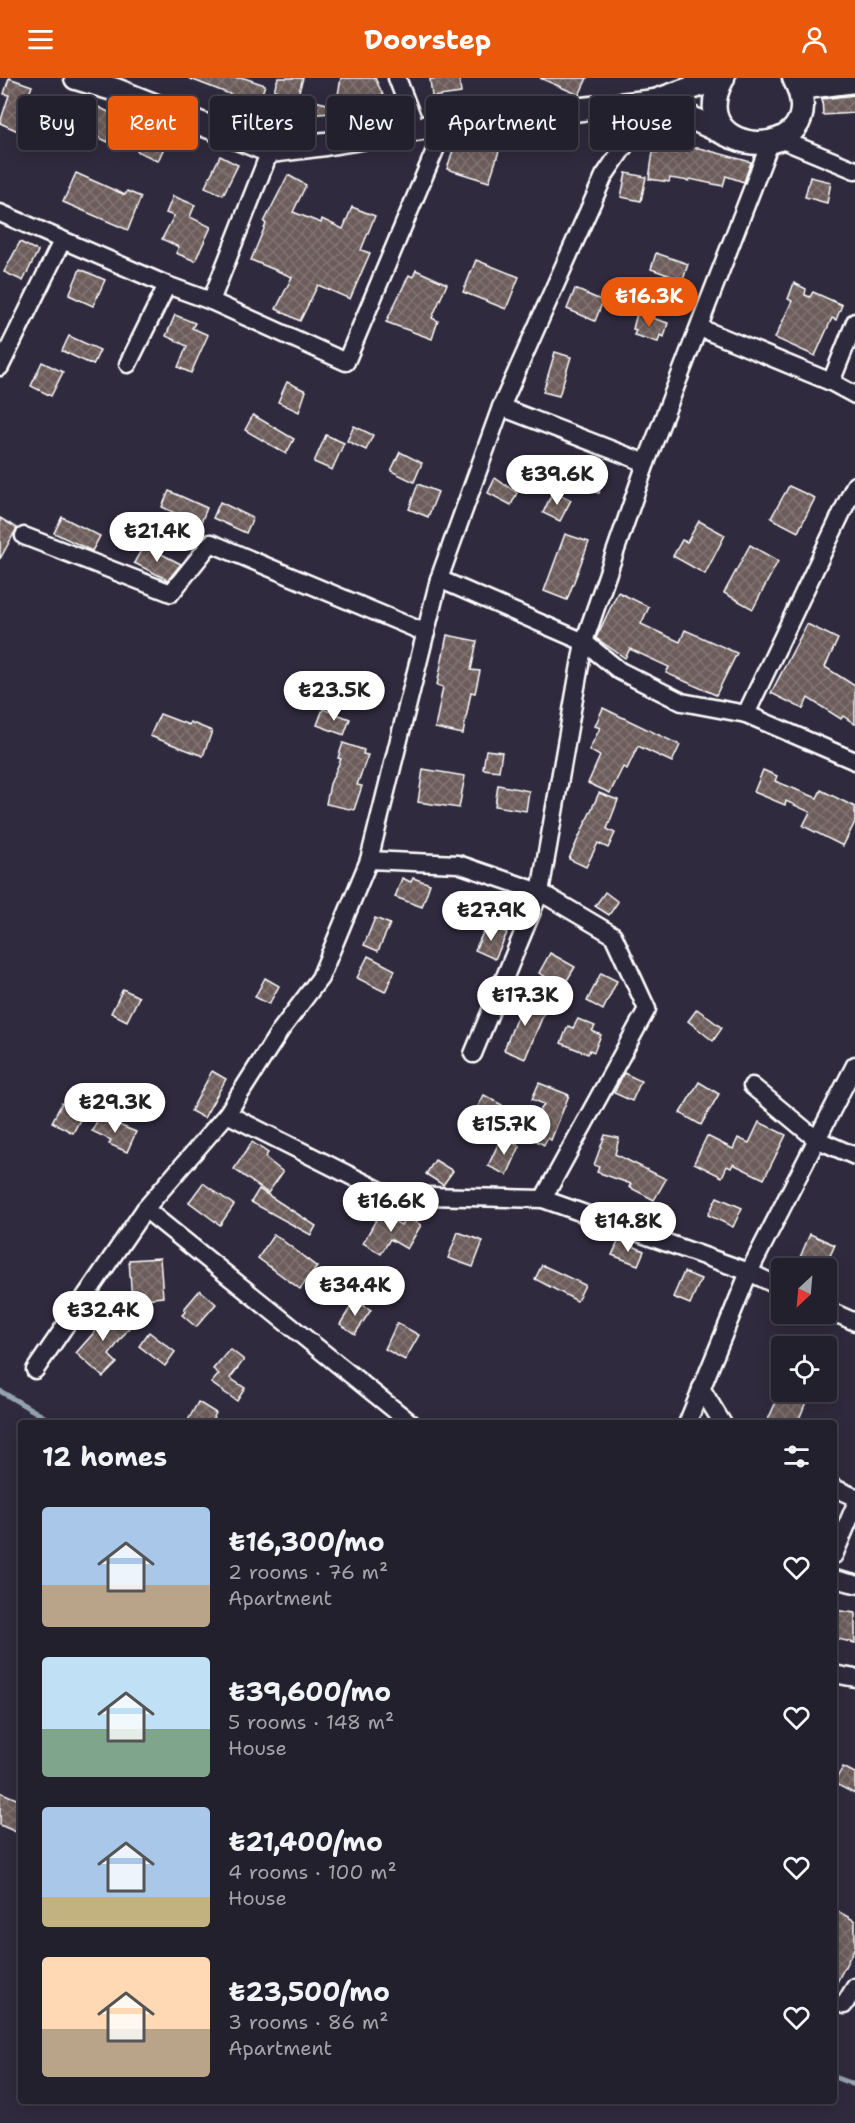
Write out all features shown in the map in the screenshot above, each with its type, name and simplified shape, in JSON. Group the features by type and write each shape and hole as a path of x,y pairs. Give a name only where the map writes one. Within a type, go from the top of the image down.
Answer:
{"street":[{"path":"76,78 116,90 210,127"},
{"path":"397,78 417,130"},
{"path":"667,96 722,78"},
{"path":"722,78 716,98 716,110 727,131 736,138"},
{"path":"694,118 736,138 758,145 775,141 790,132 801,111 797,83 855,81"},
{"path":"315,144 426,128"},
{"path":"775,141 855,170"},
{"path":"473,1054 540,892 584,642 646,463 775,141"},
{"path":"211,301 270,150"},
{"path":"0,213 167,285 211,301 346,362 435,150"},
{"path":"35,1370 145,1209 226,1114 280,1031 320,978 369,860 439,579 501,407 603,176 621,150"},
{"path":"0,367 62,241"},
{"path":"128,364 167,285"},
{"path":"831,382 855,322"},
{"path":"700,328 831,382 855,395"},
{"path":"501,407 646,463"},
{"path":"746,714 855,485"},
{"path":"24,536 171,593 212,543 426,633"},
{"path":"439,579 584,642 620,671 682,702 746,714 855,761"},
{"path":"369,860 458,864 540,892 613,935 647,1009 543,1199"},
{"path":"689,1420 749,1272 855,1065"},
{"path":"752,1086 816,1139 855,1156"},
{"path":"226,1114 388,1195 543,1199 749,1272 771,1283"},
{"path":"145,1209 407,1420"},
{"path":"837,1314 855,1322"},
{"path":"701,1388 721,1420"},
{"path":"837,1489 855,1497"},
{"path":"837,1548 855,1506"},
{"path":"837,1580 855,1584"},
{"path":"837,1675 855,1678"},
{"path":"844,2005 855,1987"}],"building":[{"path":"9,78 32,86 28,96 18,96 18,131 0,123 9,95 4,94"},
{"path":"188,78 244,78 265,85 261,96 235,96"},
{"path":"278,78 303,78 298,96 274,90"},
{"path":"341,78 375,78 383,96 338,96"},
{"path":"459,78 461,93 432,96 430,79"},
{"path":"540,78 587,78 579,95"},
{"path":"855,95 855,113 823,115 822,99"},
{"path":"315,101 327,104 327,113 315,114"},
{"path":"96,106 108,112 108,142 96,136"},
{"path":"699,148 751,162 744,182 726,176 723,186 690,179 689,181 670,178 669,182 649,179 653,152 686,151"},
{"path":"137,150 163,150 158,161"},
{"path":"453,150 499,150 489,182 447,169"},
{"path":"220,156 238,165 223,195 205,187"},
{"path":"76,173 125,195 127,191 141,197 128,230 63,202"},
{"path":"626,173 646,177 641,201 621,197"},
{"path":"288,175 306,185 293,212 321,223 322,219 343,229 352,207 375,216 361,250 370,253 350,299 318,285 300,321 276,309 292,277 251,260 266,224 264,222"},
{"path":"810,177 831,182 827,203 805,197"},
{"path":"173,196 195,205 190,217 211,227 195,261 176,253 179,247 162,239 174,216 166,213"},
{"path":"20,242 38,251 23,281 4,272"},
{"path":"656,253 688,264 683,280 651,269"},
{"path":"476,260 519,277 506,309 463,292"},
{"path":"80,269 105,280 93,306 69,295"},
{"path":"416,270 447,284 432,318 438,321 432,339 386,322 409,275 413,277"},
{"path":"794,283 806,289 805,295 810,297 813,292 842,305 836,320 832,318 815,356 775,338 792,301 788,299"},
{"path":"575,289 603,301 595,321 567,309"},
{"path":"637,313 668,323 664,337 660,335 658,342 634,335 636,330 633,329"},
{"path":"175,315 195,323 192,328 208,335 191,373 178,367 187,346 166,336"},
{"path":"69,336 100,350 93,365 62,351"},
{"path":"555,352 571,357 559,396 543,392"},
{"path":"42,362 63,372 51,396 31,386"},
{"path":"287,382 306,391 299,412 278,402"},
{"path":"253,415 294,439 286,454 245,430"},
{"path":"354,426 373,435 366,450 347,441"},
{"path":"326,435 344,443 332,470 314,462"},
{"path":"400,452 422,463 414,482 391,471"},
{"path":"581,466 604,472 599,493 576,487"},
{"path":"495,478 517,493 511,505 488,493"},
{"path":"418,484 438,492 428,517 409,509"},
{"path":"789,486 815,498 798,532 771,518"},
{"path":"169,491 207,508 200,525 162,507"},
{"path":"553,491 571,500 560,521 543,513"},
{"path":"220,502 253,518 246,533 213,518"},
{"path":"62,517 100,536 92,551 54,533"},
{"path":"0,518 17,528 0,559"},
{"path":"699,521 725,535 705,574 673,556 682,540 687,542"},
{"path":"565,534 589,542 567,600 544,591"},
{"path":"144,545 181,564 168,580 134,563"},
{"path":"750,545 778,561 753,609 724,593"},
{"path":"618,592 649,607 641,624 680,642 685,630 737,653 716,695 666,673 669,667 630,649 625,658 596,638"},
{"path":"807,624 838,639 825,667 855,686 855,724 843,716 841,719 808,698 803,709 771,693"},
{"path":"447,635 477,641 471,670 480,671 475,693 471,692 463,734 435,728 443,687 437,685"},
{"path":"603,708 680,745 672,762 638,746 627,769 623,767 610,793 588,783 600,756 589,750 600,728 595,726"},
{"path":"323,709 350,719 344,735 317,725"},
{"path":"160,714 212,731 203,756 150,736"},
{"path":"343,743 364,750 363,754 368,755 357,785 362,786 354,810 326,804 330,784 341,759 338,758"},
{"path":"486,750 502,752 499,771 483,769"},
{"path":"423,769 465,776 459,808 418,802"},
{"path":"763,770 777,776 775,781 817,798 821,790 855,807 855,822 843,846 803,826 810,812 786,801 785,805 754,792"},
{"path":"498,785 529,791 526,811 495,806"},
{"path":"599,793 618,800 607,829 615,833 608,848 598,843 586,867 569,859"},
{"path":"402,878 411,882 413,878 430,884 422,907 395,897"},
{"path":"605,892 618,902 609,915 595,906"},
{"path":"375,918 390,924 378,951 364,945"},
{"path":"487,924 507,933 495,959 475,950"},
{"path":"550,953 575,967 563,987 539,973"},
{"path":"368,956 395,970 385,992 357,978"},
{"path":"601,973 617,981 603,1010 587,1001"},
{"path":"265,978 279,986 269,1004 255,997"},
{"path":"123,989 139,997 127,1021 111,1013"},
{"path":"525,996 547,1006 525,1059 504,1050"},
{"path":"697,1009 722,1028 713,1041 688,1021"},
{"path":"578,1019 595,1026 592,1031 601,1035 594,1052 590,1050 588,1054 561,1043 568,1026 573,1028"},
{"path":"212,1071 226,1079 204,1118 191,1111"},
{"path":"624,1073 641,1081 632,1101 614,1093"},
{"path":"699,1082 719,1094 701,1125 680,1113"},
{"path":"539,1083 569,1095 551,1140 548,1138 544,1145 526,1135 544,1104 532,1099"},
{"path":"484,1095 502,1105 491,1126 473,1116"},
{"path":"62,1103 83,1114 73,1133 52,1122"},
{"path":"99,1117 136,1132 127,1152 109,1144 111,1140 92,1131"},
{"path":"759,1122 786,1135 764,1179 733,1164 731,1168 727,1166 722,1177 694,1163 707,1136 733,1149 738,1138 749,1143"},
{"path":"605,1135 619,1138 615,1154 666,1179 654,1200 629,1187 631,1184 597,1172 599,1167 594,1165"},
{"path":"501,1138 520,1146 507,1175 488,1166"},
{"path":"252,1142 268,1153 265,1157 283,1172 268,1193 234,1169"},
{"path":"435,1160 453,1171 443,1185 426,1174"},
{"path":"203,1183 234,1205 220,1225 189,1202"},
{"path":"259,1189 316,1226 311,1235 251,1202"},
{"path":"717,1197 742,1208 733,1227 708,1215"},
{"path":"380,1213 401,1225 406,1217 421,1225 407,1249 390,1239 381,1254 363,1243"},
{"path":"458,1232 483,1241 473,1267 448,1258"},
{"path":"274,1234 317,1267 300,1289 258,1258"},
{"path":"810,1234 835,1245 829,1258 800,1258"},
{"path":"619,1240 644,1251 638,1265 612,1255"},
{"path":"160,1258 163,1297 132,1300 129,1260"},
{"path":"542,1265 585,1285 577,1301 535,1279"},
{"path":"684,1272 701,1279 690,1304 673,1297"},
{"path":"200,1290 216,1304 196,1327 182,1315 186,1311 184,1309"},
{"path":"355,1300 371,1310 355,1334 340,1324"},
{"path":"100,1308 129,1328 109,1355 117,1363 103,1377 76,1353 98,1328 90,1322"},
{"path":"397,1323 419,1335 405,1360 385,1349"},
{"path":"149,1332 175,1352 165,1366 139,1346"},
{"path":"230,1349 244,1360 230,1378 245,1388 237,1401 211,1383 219,1374 213,1369"},
{"path":"198,1402 216,1413 212,1420 188,1420"},
{"path":"776,1402 806,1402 799,1420 768,1420"},
{"path":"837,1610 855,1613 855,1643 837,1639"},
{"path":"843,1767 855,1773 855,1794 837,1785 837,1778"},
{"path":"0,1792 18,1800 18,1833 0,1825"},
{"path":"837,1911 855,1921 855,1947 837,1982"}],"waterway":[{"path":"0,1391 49,1420"},
{"path":"837,2078 855,2085"}]}
